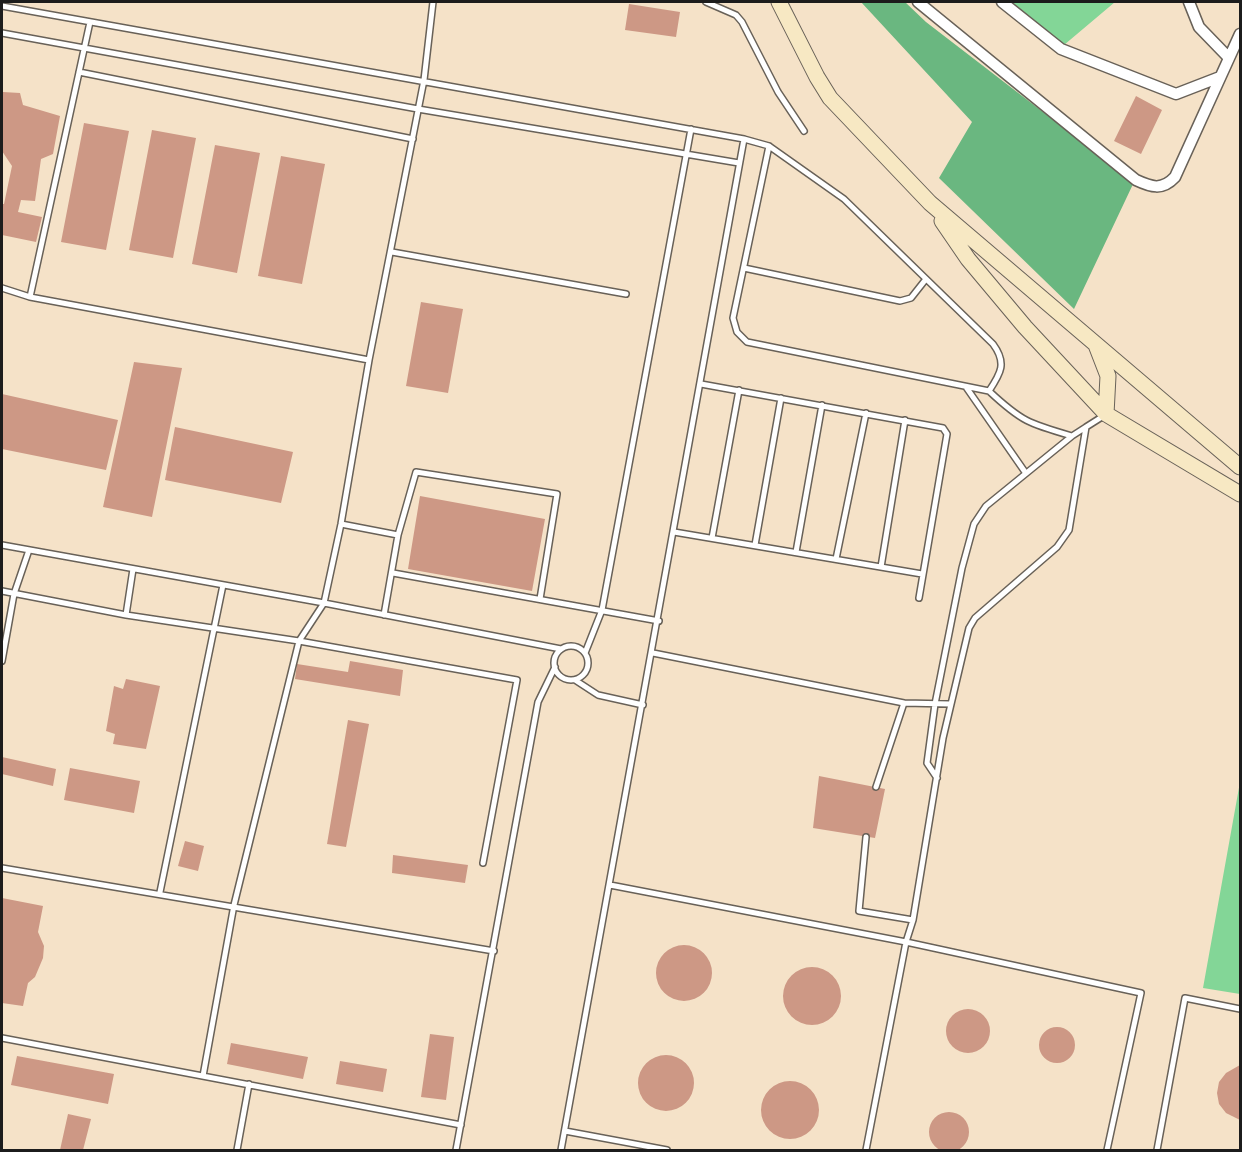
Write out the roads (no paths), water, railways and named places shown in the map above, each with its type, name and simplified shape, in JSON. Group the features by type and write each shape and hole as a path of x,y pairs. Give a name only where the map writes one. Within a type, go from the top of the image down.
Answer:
{"main road":[{"path":"779,2 830,98 844,116 930,203 1240,467"},
{"path":"930,203 968,259 1082,391 1106,414 1240,494"},
{"path":"1091,338 1102,356 1108,376 1110,388 1106,414"},
{"path":"1082,391 1099,386 1108,376"}],"street":[{"path":"918,2 1136,180 1151,186 1162,187 1175,177 1240,34"},
{"path":"1002,2 1061,49 1176,94 1220,76"},
{"path":"1190,2 1199,27 1229,58"}],"lane":[{"path":"203,1076 234,905 299,641 324,603 341,524 369,360 424,80 433,2"},
{"path":"706,2 736,15 742,22 778,92 804,131"},
{"path":"2,6 424,80 744,139 769,146 844,200 1001,354 1002,371 989,392"},
{"path":"30,297 90,22"},
{"path":"2,33 418,109 739,163"},
{"path":"79,72 412,139"},
{"path":"575,680 581,677 588,666 585,653 602,610 691,129"},
{"path":"561,1150 659,621 744,139"},
{"path":"769,146 733,318 737,332 747,342 989,392 1016,417 1028,423 1072,436"},
{"path":"392,252 626,294"},
{"path":"744,268 900,301 911,298 926,279"},
{"path":"2,288 30,297 369,360"},
{"path":"700,384 937,425 946,434 919,598"},
{"path":"966,387 1024,472"},
{"path":"712,538 739,390"},
{"path":"755,546 781,398"},
{"path":"796,552 822,405"},
{"path":"836,559 866,413"},
{"path":"937,778 927,764 935,704 962,568 974,524 986,506 1024,472 1106,414"},
{"path":"880,567 905,420"},
{"path":"866,1150 906,942 913,920 950,704 964,643 975,618 1057,547 1069,530 1086,427"},
{"path":"384,615 398,536 416,472 557,494 540,599"},
{"path":"341,524 398,536"},
{"path":"674,532 922,574"},
{"path":"2,545 324,603 561,650 574,646 585,653"},
{"path":"2,661 15,594 29,550"},
{"path":"126,615 133,569"},
{"path":"393,573 619,614 642,616 659,621"},
{"path":"160,892 216,629 223,585"},
{"path":"2,591 126,615 299,641 518,680 483,863"},
{"path":"561,650 554,660 555,667 562,678 575,680 598,695 625,699 643,705"},
{"path":"653,653 904,703 950,704"},
{"path":"456,1150 538,702 555,667"},
{"path":"876,787 904,703"},
{"path":"866,837 859,910 913,920"},
{"path":"2,868 160,892 494,951"},
{"path":"610,885 906,942 1141,993 1107,1150"},
{"path":"1157,1150 1185,998 1240,1009"},
{"path":"2,1038 461,1125"},
{"path":"237,1150 249,1084"},
{"path":"565,1131 667,1150"}]}
